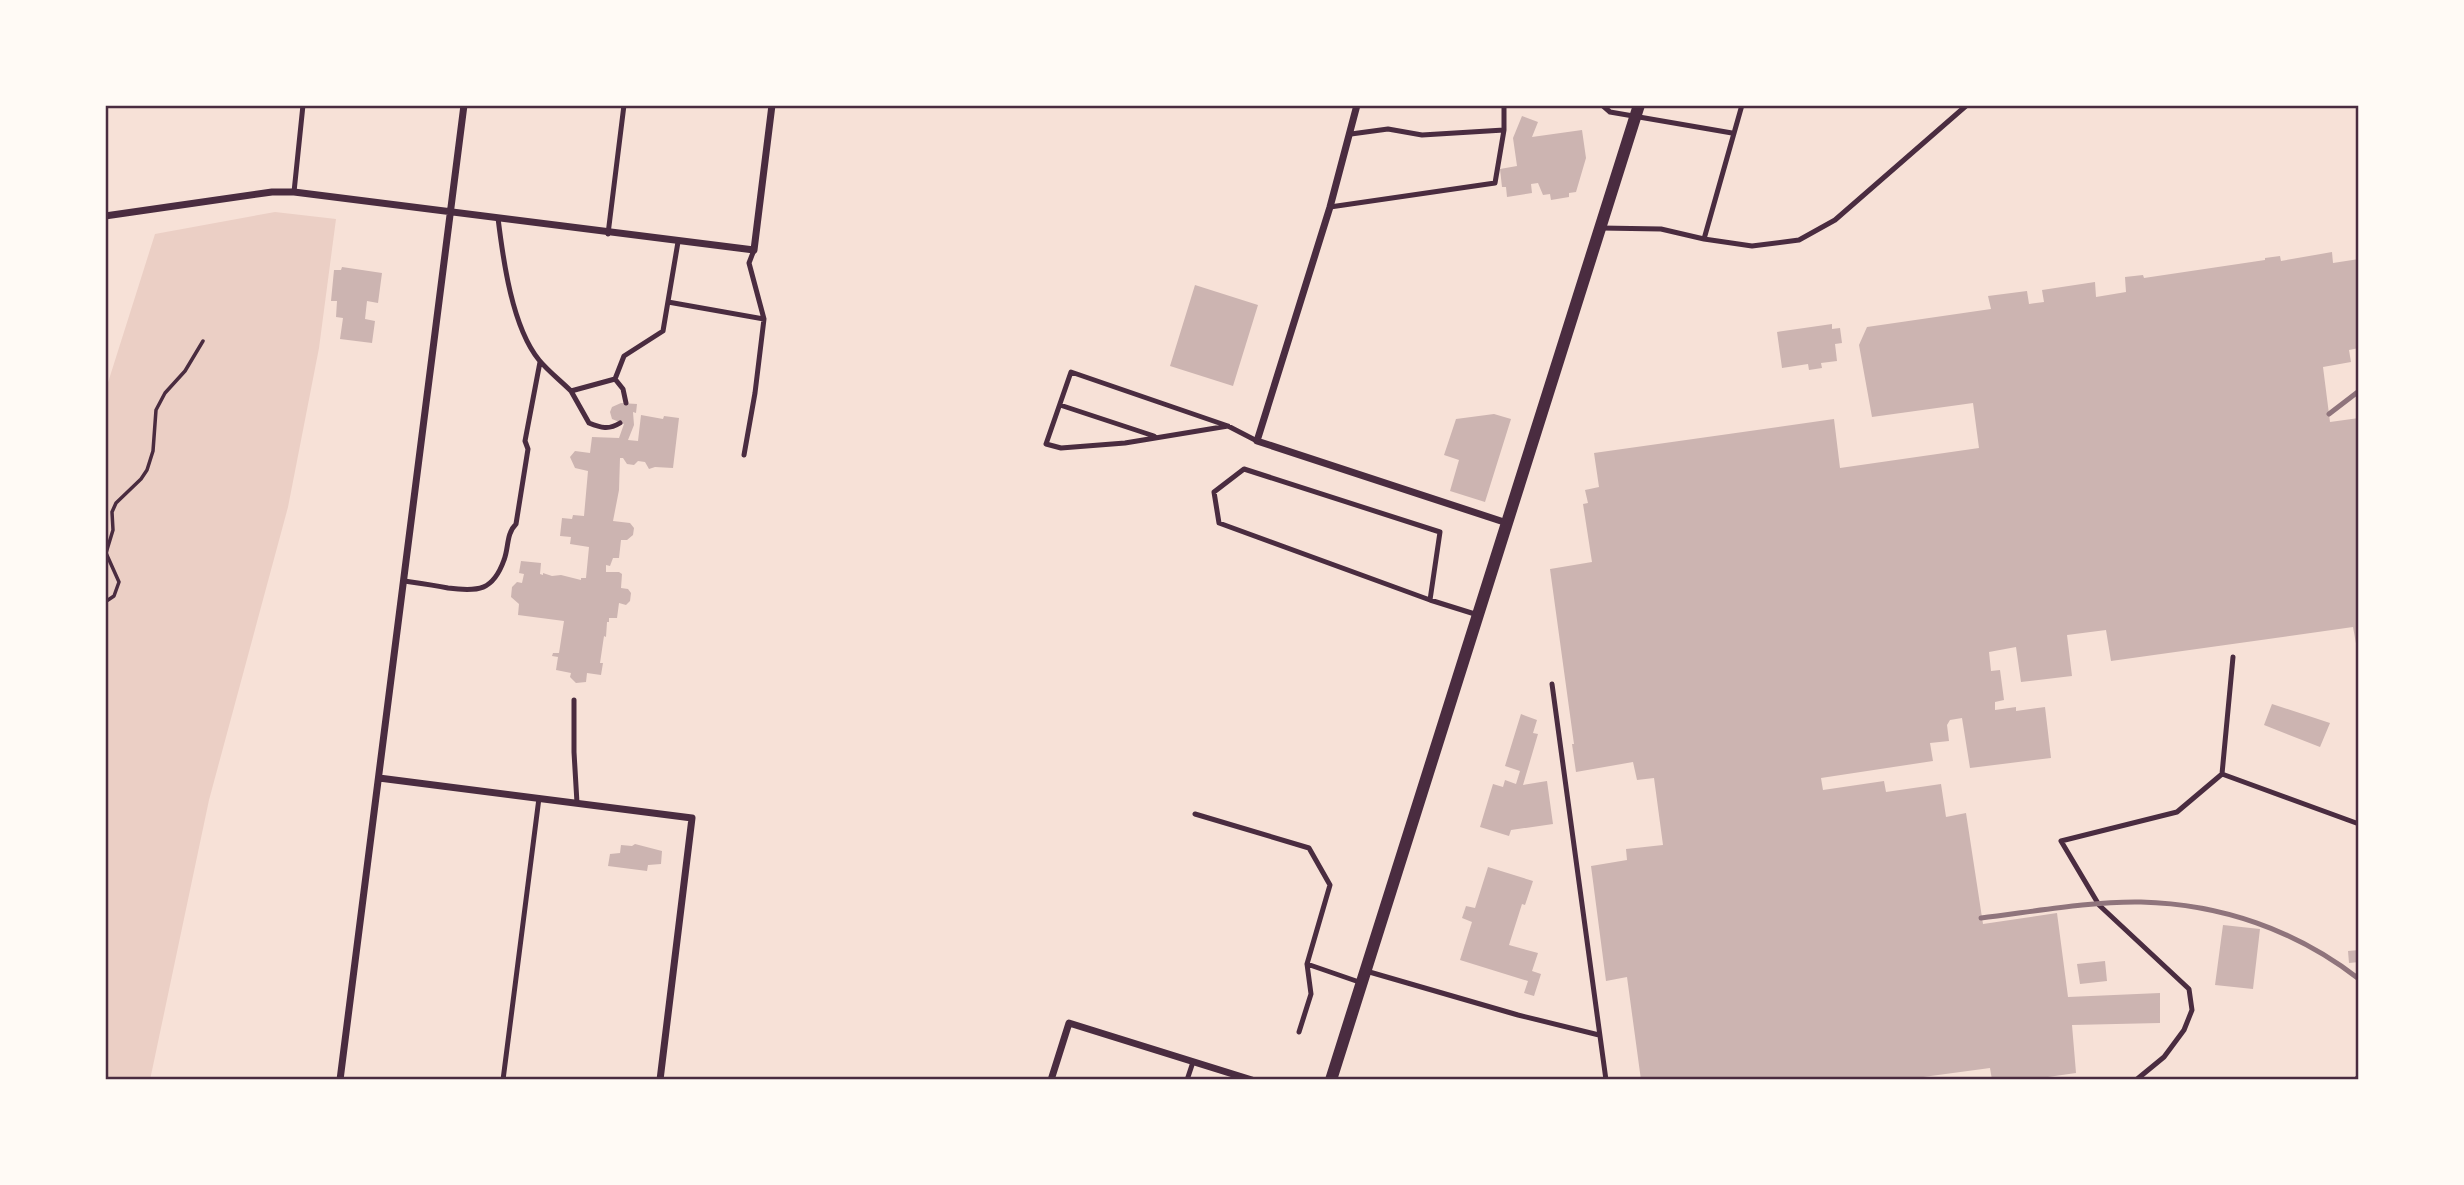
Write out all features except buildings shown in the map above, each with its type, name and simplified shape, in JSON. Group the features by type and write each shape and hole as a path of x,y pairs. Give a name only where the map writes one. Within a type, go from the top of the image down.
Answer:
{"street":[{"path":"340,1080 464,105"},
{"path":"105,216 272,192 293,192 754,250 772,105"},
{"path":"1357,105 1330,207 1257,441 1507,523"},
{"path":"1331,1080 1637,110"},
{"path":"379,778 692,818 660,1080"},
{"path":"1051,1080 1069,1023 1252,1080"}],"lane":[{"path":"293,192 303,105"},
{"path":"608,233 624,105"},
{"path":"1330,207 1494,183 1504,130 1504,105"},
{"path":"1602,105 1610,112 1637,110 1732,133"},
{"path":"1704,239 1742,105"},
{"path":"1601,228 1661,229 1752,246 1799,240 1835,220 1967,105"},
{"path":"1351,134 1388,129 1422,135 1504,130"},
{"path":"498,218 503,260 512,300 530,347 540,362 572,391 589,424 601,428 620,424"},
{"path":"615,379 624,356 663,331 678,242"},
{"path":"744,455 764,319 749,263 754,250"},
{"path":"668,302 764,319"},
{"path":"404,581 469,591 480,589 497,576 505,557 510,530 516,524 528,449 525,441 540,362"},
{"path":"1227,426 1125,443 1061,449 1046,444 1072,372 1227,426 1257,441"},
{"path":"572,391 615,379"},
{"path":"615,379 623,389 626,403"},
{"path":"1060,405 1156,436"},
{"path":"1430,600 1440,532 1244,469 1214,492 1219,523 1430,600 1478,615"},
{"path":"2136,1080 2164,1057 2184,1030 2192,1010 2189,989 2099,905 2061,841 2177,812 2222,774 2233,657"},
{"path":"1552,684 1606,1080"},
{"path":"574,700 573,752 577,803"},
{"path":"2222,774 2359,824"},
{"path":"503,1080 539,798"},
{"path":"1195,814 1309,848 1329,884 1307,964 1311,994 1299,1032"},
{"path":"1307,964 1599,1035"},
{"path":"1187,1080 1193,1062"}],"path":[{"path":"105,602 114,596 118,582 106,553 113,530 112,512 116,503 147,470 153,451 156,410 165,393 185,371 202,341"}],"shaded area":[{"path":"275,212 336,219 319,348 288,507 209,800 150,1080 105,1080 105,392 155,234"}],"railway":[{"path":"2329,414 2359,391"},
{"path":"1981,918 2122,902 2200,908 2229,914 2283,934 2310,947 2359,979"}]}
